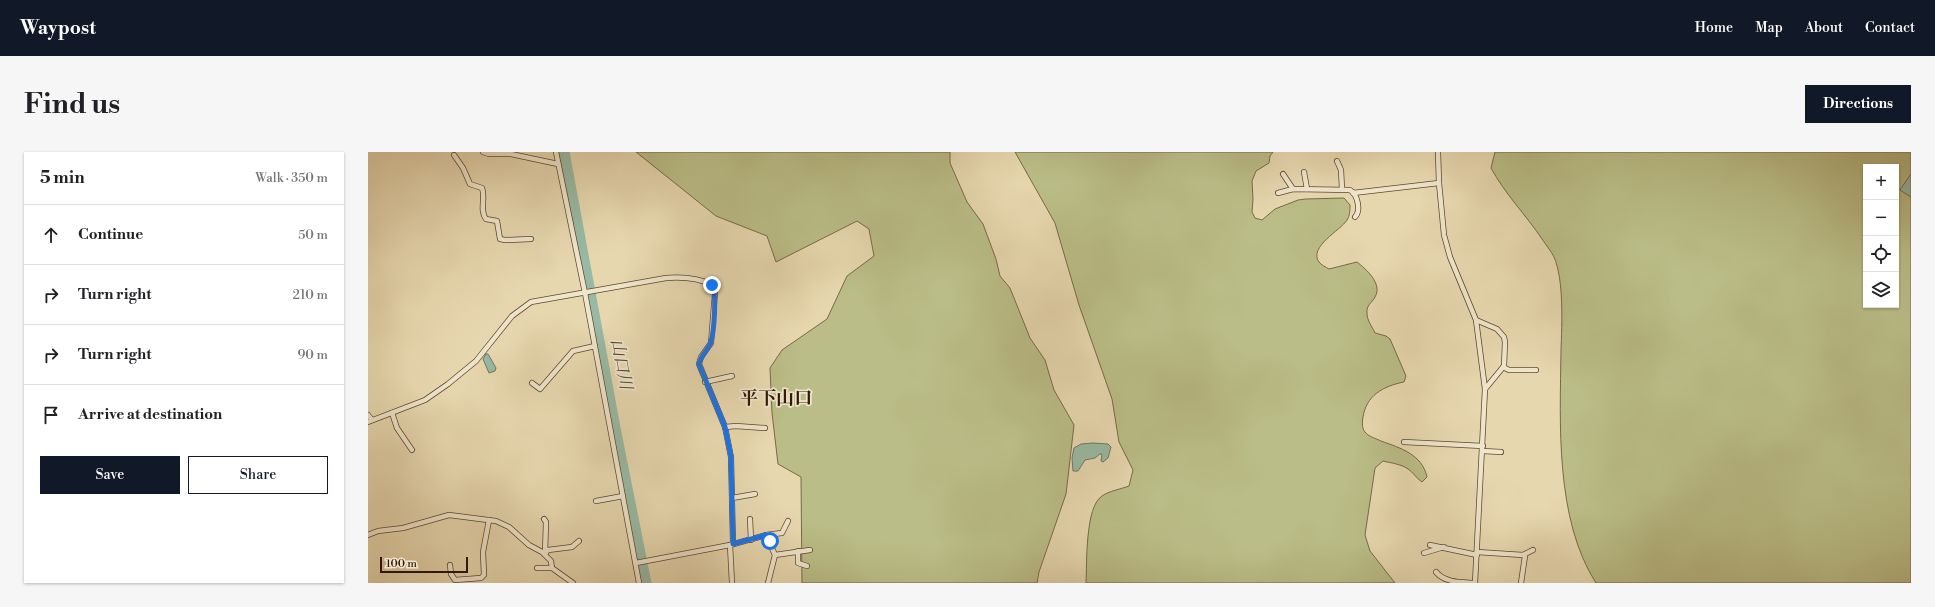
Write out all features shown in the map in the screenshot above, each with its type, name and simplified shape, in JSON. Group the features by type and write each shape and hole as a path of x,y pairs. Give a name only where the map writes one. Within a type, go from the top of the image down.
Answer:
{"street":[{"path":"483,152 489,154 511,154 558,164"},
{"path":"556,152 586,293 623,496 637,563 639,583"},
{"path":"1436,572 1440,578 1451,581 1475,583 1485,389 1476,320 1450,257 1444,235 1439,183 1438,152"},
{"path":"454,156 463,168 470,184 482,188 484,192 483,215 486,219 497,221 500,239 531,239"},
{"path":"1337,161 1341,170 1342,189"},
{"path":"1304,172 1307,189"},
{"path":"1283,174 1293,189"},
{"path":"1278,193 1293,189 1342,189 1354,193 1439,183"},
{"path":"1354,193 1359,208 1359,213 1355,217"},
{"path":"368,415 370,421 425,400 448,384 476,361 512,316 531,302 675,278 706,282 712,285 715,293 711,343 701,358 699,364 705,382 725,427 731,457 732,583"},
{"path":"1476,320 1496,329 1504,336 1506,350 1503,367 1485,389"},
{"path":"532,383 540,389 573,351 595,346"},
{"path":"1503,367 1509,370 1536,370"},
{"path":"705,382 732,376"},
{"path":"392,413 397,428 412,450"},
{"path":"725,427 736,426 766,428"},
{"path":"1404,442 1501,452"},
{"path":"732,498 755,494"},
{"path":"596,501 623,496"},
{"path":"368,535 378,531 403,528 448,515 496,521 509,528 529,545 545,554 551,561 552,568"},
{"path":"544,519 546,522 545,554"},
{"path":"750,519 751,540"},
{"path":"450,565 451,574 455,580 481,578 484,575 483,552 490,520"},
{"path":"637,563 731,545 766,535 782,533 788,521"},
{"path":"766,535 775,555 768,583"},
{"path":"545,554 548,550 572,547 579,541"},
{"path":"1430,545 1477,553 1523,555 1533,550"},
{"path":"1424,553 1444,547"},
{"path":"775,555 810,550"},
{"path":"798,551 798,563 807,566"},
{"path":"1521,583 1525,556 1523,555"},
{"path":"537,568 552,568 573,583"}],"green space":[{"path":"636,152 950,152 950,163 967,202 983,224 996,259 1000,276 1010,288 1030,338 1045,360 1054,390 1074,425 1066,494 1039,572 1037,583 802,583 801,477 778,464 772,413 770,368 782,350 827,319 847,276 874,256 869,229 857,221 776,262 767,236 716,216"},
{"path":"1015,152 1273,152 1270,156 1269,163 1256,171 1252,181 1252,212 1255,218 1262,220 1275,209 1298,200 1344,198 1350,205 1348,218 1344,224 1321,245 1317,256 1319,262 1329,269 1357,262 1372,277 1377,287 1377,292 1367,308 1368,319 1375,333 1386,336 1390,339 1406,376 1404,382 1383,389 1372,398 1365,410 1362,421 1363,429 1370,436 1403,449 1415,457 1424,469 1427,477 1422,482 1405,467 1383,461 1375,468 1365,535 1370,551 1395,583 1086,583 1088,536 1092,511 1096,502 1102,496 1112,491 1129,486 1133,470 1119,442 1112,399 1079,305 1055,223"},
{"path":"1495,152 1911,152 1911,174 1900,190 1911,197 1911,583 1596,583 1583,558 1573,530 1563,470 1560,409 1562,302 1557,267 1550,250 1491,168"}],"shaded area":[{"path":"1911,174 1911,197 1900,190"},
{"path":"486,354 488,354 496,368 495,371 489,373 483,359"},
{"path":"1081,444 1108,444 1111,447 1108,458 1103,462 1101,461 1102,454 1100,454 1095,458 1085,460 1078,471 1073,471 1072,458 1074,448"}],"waterway":[{"name":"山口川","path":"564,152 616,433 646,583"}],"district":[{"name":"平下山口","path":"776,398"}],"route":[{"path":"712,285 715,293 711,343 706,349 699,364 705,382 725,427 731,457 733,544 766,535 770,541"}]}
